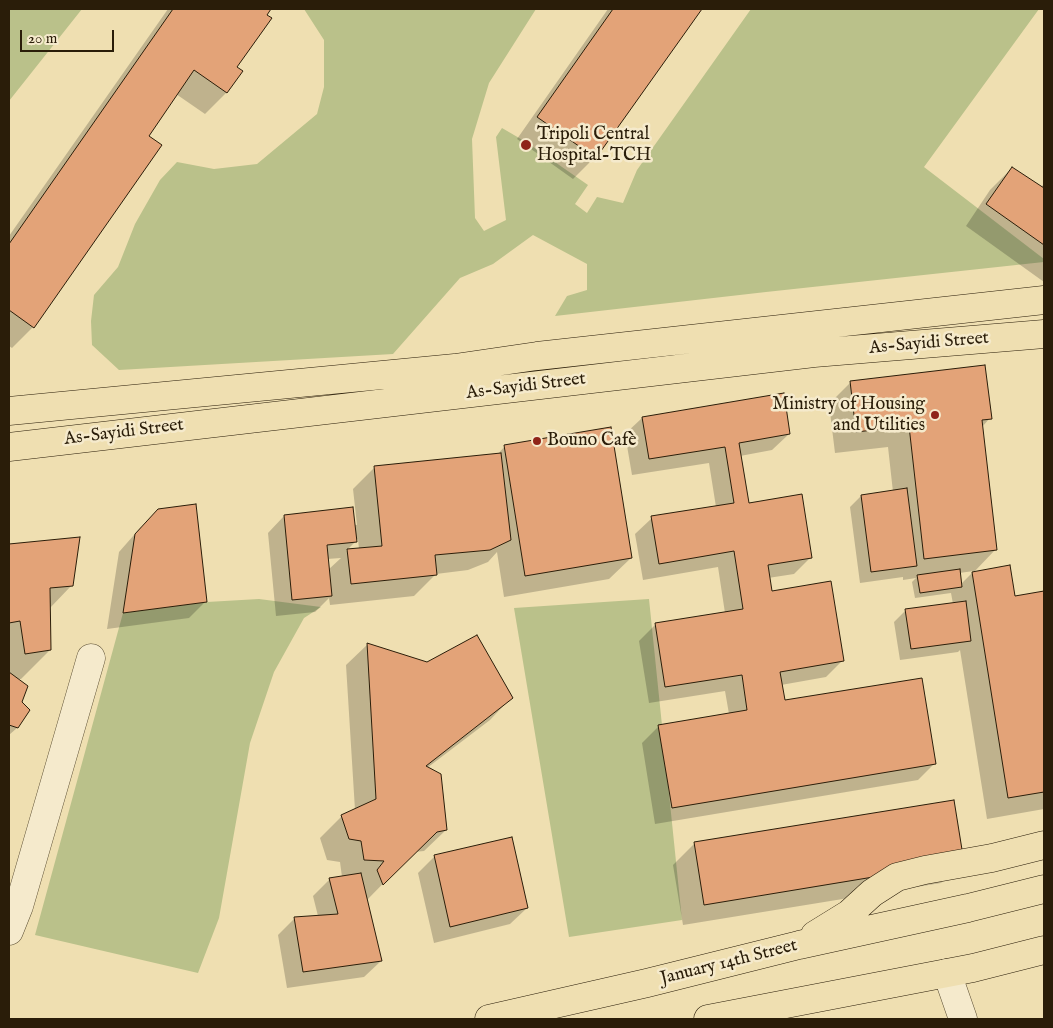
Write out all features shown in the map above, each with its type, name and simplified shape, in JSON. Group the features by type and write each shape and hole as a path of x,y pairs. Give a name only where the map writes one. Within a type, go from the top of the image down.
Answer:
{"main road":[{"name":"As-Sayidi Street","path":"9,411 455,368 538,356 1044,300"},
{"name":"As-Sayidi Street","path":"9,447 814,353 1044,334"},
{"path":"799,945 849,914 872,893 897,877 992,858 1044,845"},
{"name":"January 14th Street","path":"489,1019 1044,889"},
{"path":"708,1019 973,968 1044,950"}],"street":[{"path":"9,932 19,906 91,658"},
{"path":"947,973 963,1019"}],"green space":[{"path":"9,9 82,9 9,101"},
{"path":"304,9 536,9 489,83 472,139 475,218 484,231 506,220 496,137 502,128 526,142 588,185 575,204 587,213 597,197 623,203 637,170 751,9 1039,9 924,167 1044,259 1044,262 555,316 567,296 587,290 587,264 533,235 493,264 460,278 393,354 119,370 92,345 91,321 94,295 118,267 135,224 160,180 177,162 214,169 257,164 317,114 324,87 324,40"},
{"path":"259,599 321,607 304,618 274,672 250,743 219,918 198,973 35,935 123,613 207,602"},
{"path":"649,599 682,920 569,937 514,608"}],"building":[{"path":"173,9 271,9 267,15 272,18 237,67 243,71 227,93 194,70 149,136 162,145 34,328 9,310 9,244"},
{"path":"613,9 702,9 596,158 537,117"},
{"path":"1012,167 1044,188 1044,245 986,204"},
{"path":"985,365 992,419 982,420 997,550 924,559 909,426 856,432 850,381"},
{"path":"784,393 790,434 739,443 749,503 802,494 812,558 768,565 772,591 831,581 844,661 780,672 785,700 922,678 936,764 672,808 658,725 747,710 742,675 665,687 655,623 743,609 734,551 659,564 651,516 734,503 725,447 649,459 642,417"},
{"path":"611,427 632,558 525,576 504,445"},
{"path":"501,453 511,540 490,550 435,555 437,575 351,584 347,549 382,546 374,466"},
{"path":"907,488 917,566 871,572 861,495"},
{"path":"196,504 207,602 123,613 135,534 158,509"},
{"path":"353,507 357,542 327,545 332,596 292,600 284,515"},
{"path":"80,537 73,586 50,588 51,650 25,654 20,621 9,623 9,544"},
{"path":"1010,565 1015,596 1044,591 1044,792 1008,798 972,572"},
{"path":"960,569 962,587 920,593 917,575"},
{"path":"966,601 971,641 911,649 905,609"},
{"path":"477,635 513,698 426,766 441,774 447,830 437,832 383,885 377,870 384,861 364,860 361,841 349,839 341,815 376,799 367,643 427,662"},
{"path":"9,672 28,686 22,702 30,710 18,728 9,725"},
{"path":"954,800 964,862 704,905 694,842"},
{"path":"512,837 528,908 450,927 434,855"},
{"path":"361,873 382,961 303,972 294,917 338,914 329,878"}],"place":[{"name":"Tripoli Central Hospital-TCH","path":"526,145"},
{"name":"Ministry of Housing and Utilities","path":"935,415"},
{"name":"Bouno Cafè","path":"537,441"}]}
